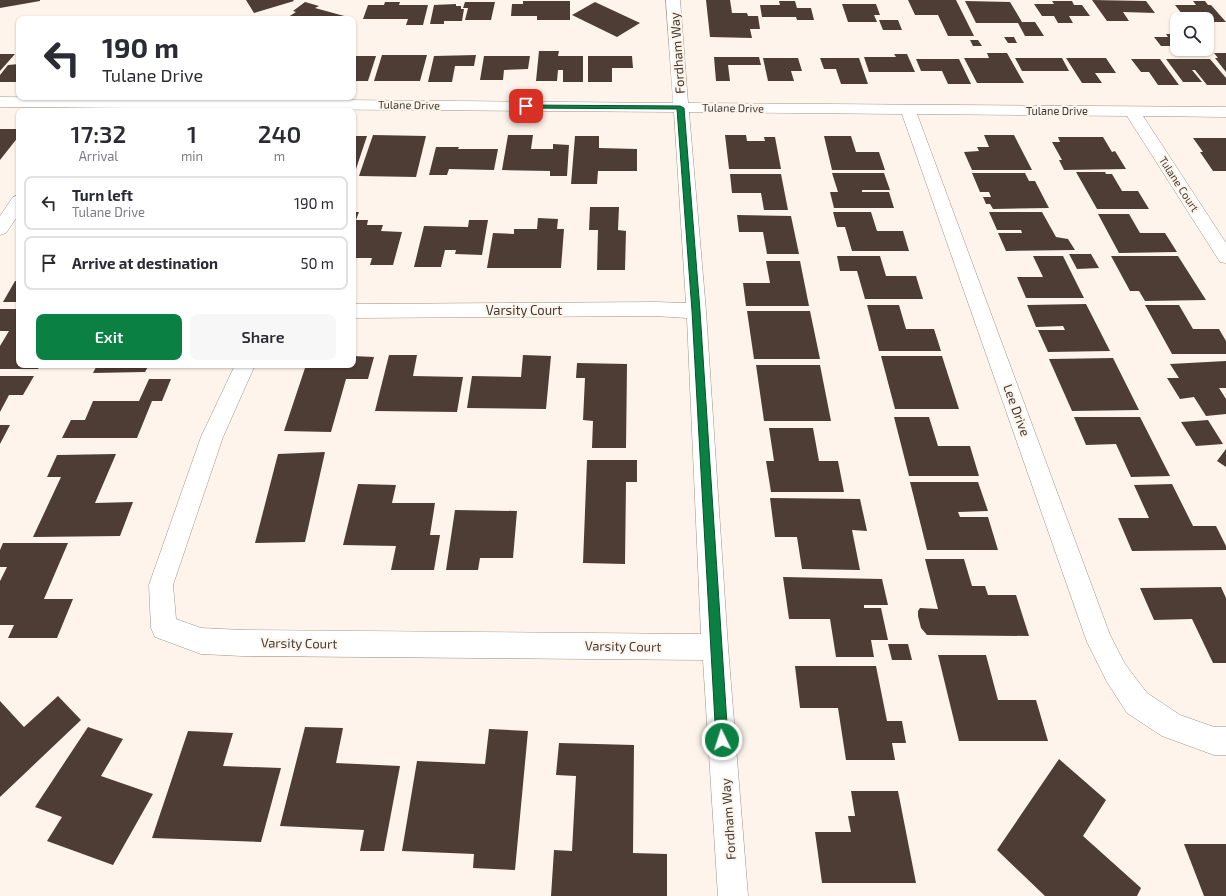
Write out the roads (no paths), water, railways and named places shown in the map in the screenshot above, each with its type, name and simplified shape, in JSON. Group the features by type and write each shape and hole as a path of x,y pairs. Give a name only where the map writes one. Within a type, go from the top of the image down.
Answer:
{"street":[{"name":"Fordham Way","path":"673,0 696,311 715,647 733,896"},
{"name":"Tulane Drive","path":"0,102 84,106 1226,112"},
{"name":"Lee Drive","path":"908,110 1100,642 1116,674 1137,703 1172,726 1214,741 1226,741"},
{"name":"Tulane Court","path":"1132,111 1226,257"},
{"path":"0,229 16,205"},
{"name":"Varsity Court","path":"356,311 648,309 696,311"},
{"name":"Varsity Court","path":"244,368 212,437 161,585 164,628 201,641 715,647"}]}
